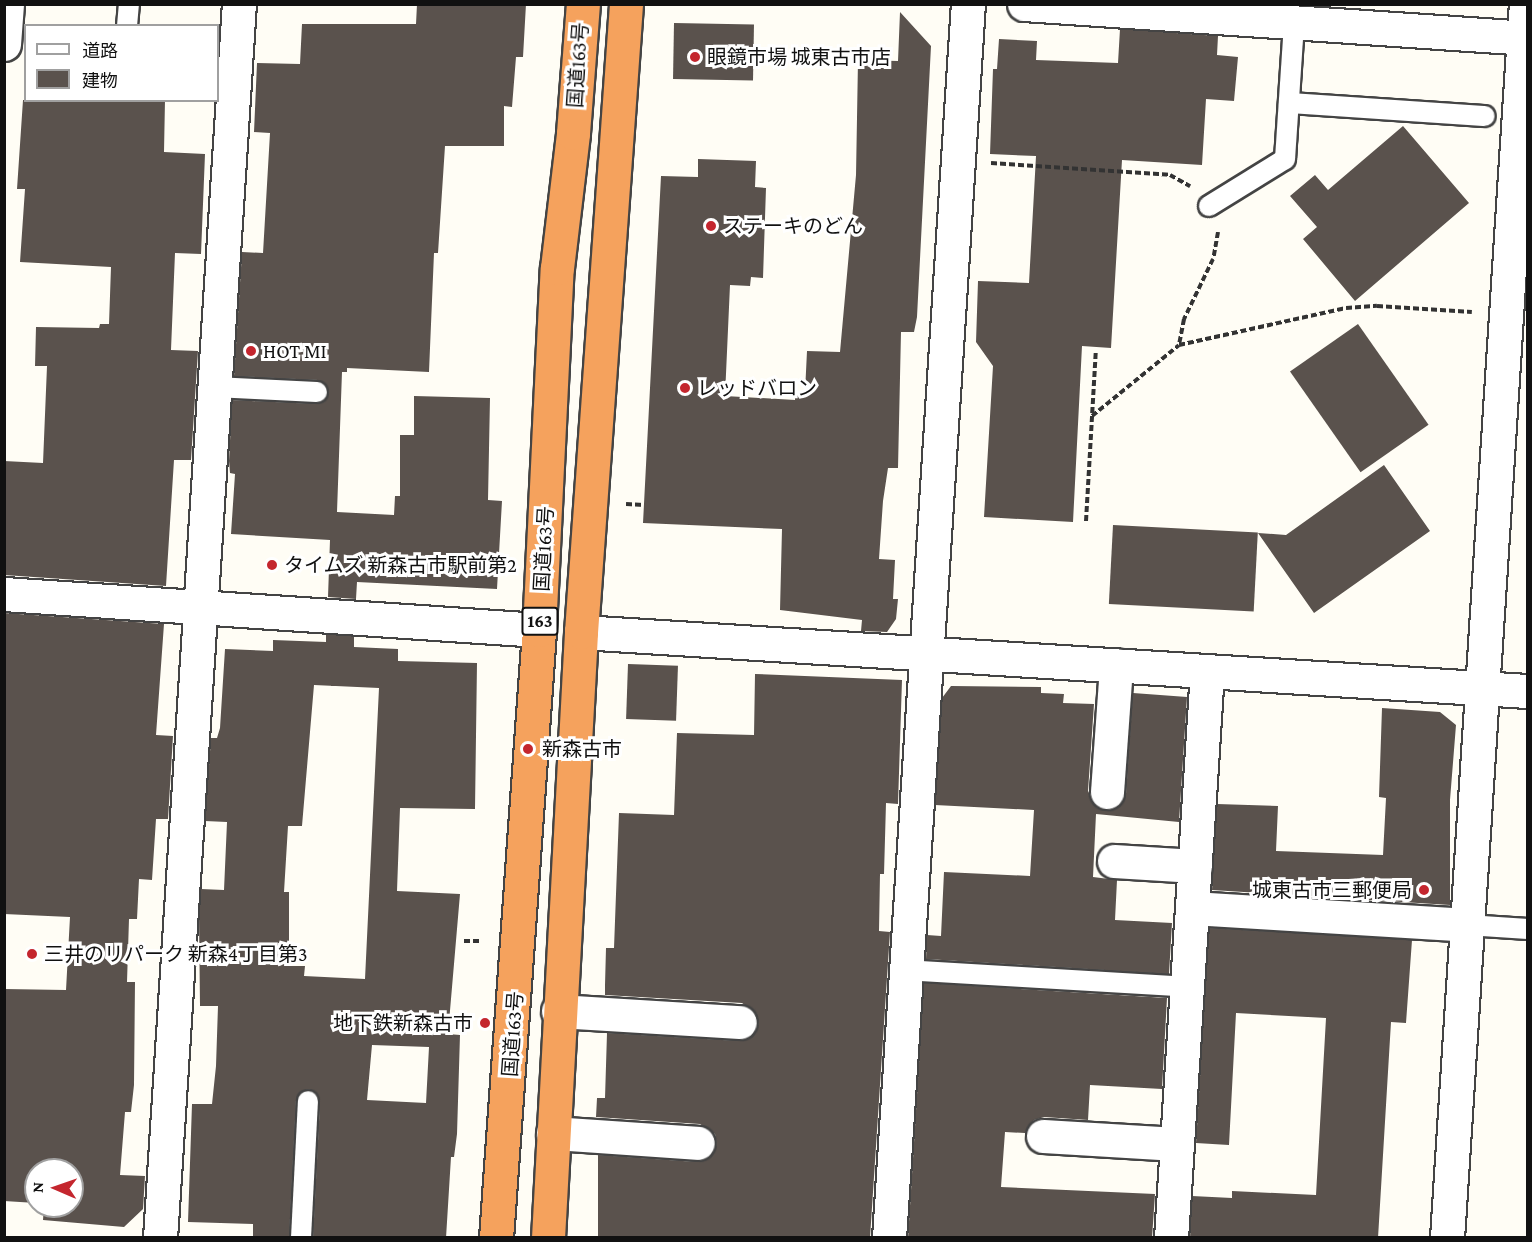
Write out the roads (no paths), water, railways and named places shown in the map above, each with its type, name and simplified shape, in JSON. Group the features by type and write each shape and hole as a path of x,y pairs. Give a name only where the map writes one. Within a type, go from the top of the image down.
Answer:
{"highway":[{"name":"国道163号","path":"496,1238 540,630 557,268 573,134 583,4"},
{"name":"163","path":"548,1238 558,1011 581,632 626,4"}],"street":[{"path":"4,44 7,4"},
{"path":"160,1238 239,4"},
{"path":"889,1238 968,4"},
{"path":"1024,4 1526,38"},
{"path":"1447,1238 1505,314 1526,38 1526,4"},
{"path":"4,594 540,630"},
{"path":"581,632 1527,691"},
{"path":"1107,792 1116,665"},
{"path":"1171,1238 1207,670"},
{"path":"1113,861 1195,866"},
{"path":"1192,908 1467,925"},
{"path":"558,1011 740,1022"},
{"path":"553,1133 698,1143"},
{"path":"1043,1136 1177,1144"}],"lane":[{"path":"128,24 129,4"},
{"path":"1209,206 1285,159 1294,22"},
{"path":"1288,103 1485,116"},
{"path":"214,387 317,392"},
{"path":"1467,925 1527,929"},
{"path":"906,970 1187,987"},
{"path":"301,1238 308,1101"}],"place":[{"name":"眼鏡市場 城東古市店","path":"695,57"},
{"name":"ステーキのどん","path":"711,226"},
{"name":"HOT MI","path":"251,351"},
{"name":"レッドバロン","path":"685,388"},
{"name":"タイムズ 新森古市駅前第2","path":"272,565"},
{"name":"新森古市","path":"528,749"},
{"name":"城東古市三郵便局","path":"1424,890"},
{"name":"三井のリパーク 新森4丁目第3","path":"32,954"},
{"name":"地下鉄新森古市","path":"485,1023"}]}
